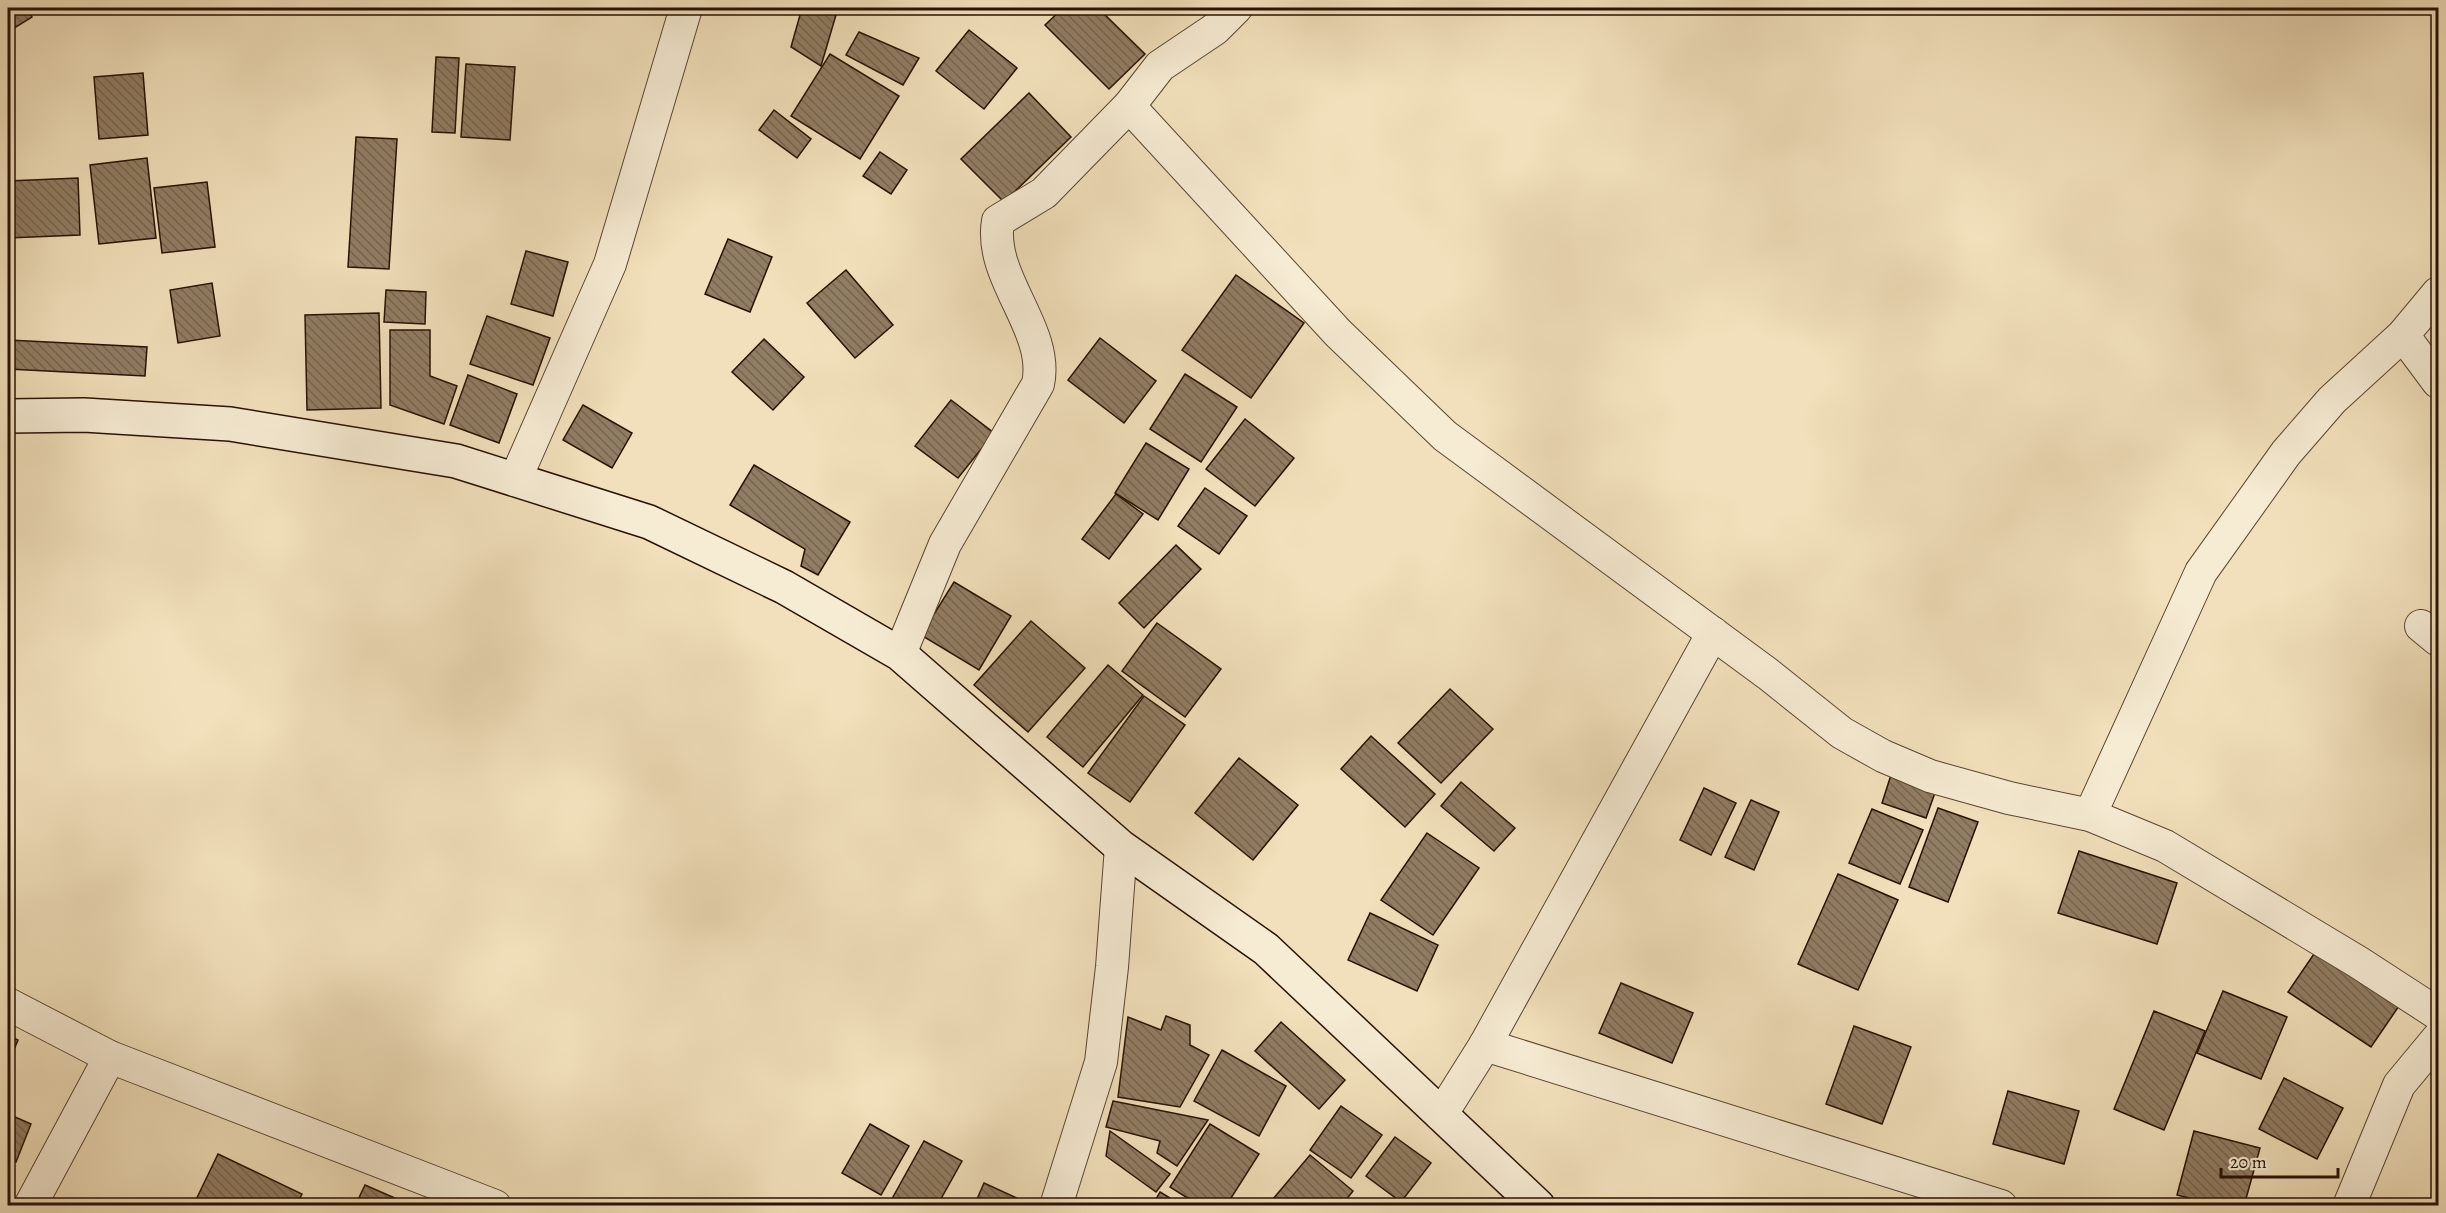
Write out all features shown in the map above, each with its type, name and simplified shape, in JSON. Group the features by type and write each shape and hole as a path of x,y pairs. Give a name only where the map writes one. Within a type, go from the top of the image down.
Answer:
{"main road":[{"path":"8,416 84,415 230,424 456,461 649,522 784,587 900,654 1121,847 1266,949 1538,1206"}],"street":[{"path":"515,480 610,264 686,8"},
{"path":"900,654 945,544 1038,384 1041,369 1034,341 999,255 995,238 998,221 1044,193 1129,106 1160,66 1215,29 1236,8"},
{"path":"1129,106 1338,333 1445,436 1713,633 1842,733 1883,756 1929,776 2009,798 2090,815 2165,846 2358,962 2439,1014"},
{"path":"2090,815 2201,572 2286,453 2332,400 2403,335 2439,293"},
{"path":"2403,335 2439,382"},
{"path":"1441,1115 1485,1045 1713,633"},
{"path":"1056,1206 1101,1062 1112,967 1121,847"},
{"path":"8,1004 110,1057 462,1200 495,1206"},
{"path":"2349,1206 2399,1085 2439,1038"},
{"path":"1485,1045 2001,1206"},
{"path":"30,1206 110,1057"}],"building":[{"path":"8,8 27,8 32,17 8,32"},
{"path":"802,8 838,8 821,66 791,47"},
{"path":"1063,8 1098,8 1145,54 1109,89 1045,25"},
{"path":"969,30 1017,68 984,109 936,71"},
{"path":"859,32 919,58 903,85 846,55"},
{"path":"830,54 899,96 860,159 791,116"},
{"path":"436,57 459,58 455,133 432,132"},
{"path":"466,64 515,67 510,140 461,137"},
{"path":"143,73 148,135 99,139 94,77"},
{"path":"1029,93 1071,137 1004,202 961,159"},
{"path":"774,110 811,139 797,158 759,130"},
{"path":"356,137 397,139 389,269 348,267"},
{"path":"880,152 907,170 891,194 863,176"},
{"path":"147,158 156,238 99,244 90,165"},
{"path":"78,178 80,235 8,238 8,181"},
{"path":"207,182 215,247 162,253 154,188"},
{"path":"728,239 772,257 750,312 705,294"},
{"path":"526,251 568,262 553,316 511,304"},
{"path":"846,270 893,325 855,358 807,303"},
{"path":"1236,275 1304,323 1251,398 1182,350"},
{"path":"212,283 220,336 178,343 170,290"},
{"path":"386,290 426,292 425,324 384,322"},
{"path":"379,313 381,408 307,410 305,315"},
{"path":"487,316 550,338 533,385 470,364"},
{"path":"390,330 430,330 430,376 457,386 444,424 390,405"},
{"path":"1100,338 1156,381 1124,423 1068,380"},
{"path":"764,339 804,377 773,410 732,372"},
{"path":"8,340 147,347 145,376 8,369"},
{"path":"1185,374 1237,407 1201,462 1150,429"},
{"path":"468,375 517,394 499,443 450,425"},
{"path":"951,400 994,433 958,478 915,446"},
{"path":"583,405 632,433 612,468 563,440"},
{"path":"1245,419 1294,458 1255,506 1206,469"},
{"path":"1146,443 1189,469 1158,520 1115,493"},
{"path":"754,465 850,522 818,575 801,566 805,549 730,505"},
{"path":"1205,488 1247,516 1219,554 1178,526"},
{"path":"1116,494 1143,514 1109,559 1082,539"},
{"path":"1176,545 1201,569 1144,628 1119,603"},
{"path":"954,582 1011,616 979,670 921,635"},
{"path":"1031,621 1085,668 1028,732 974,685"},
{"path":"1157,623 1221,669 1185,717 1122,671"},
{"path":"1108,665 1143,695 1083,767 1047,737"},
{"path":"1450,689 1493,729 1441,783 1398,743"},
{"path":"1144,696 1185,725 1130,802 1088,773"},
{"path":"1371,736 1435,794 1405,827 1341,769"},
{"path":"1239,758 1298,805 1253,860 1195,813"},
{"path":"1891,775 1936,790 1926,818 1882,803"},
{"path":"1461,782 1515,828 1494,851 1441,806"},
{"path":"1704,788 1736,803 1711,855 1680,840"},
{"path":"1751,800 1779,812 1754,870 1725,857"},
{"path":"1938,808 1978,822 1948,902 1909,887"},
{"path":"1872,809 1923,830 1900,884 1849,863"},
{"path":"1427,833 1479,868 1433,935 1381,900"},
{"path":"2079,851 2177,883 2157,944 2058,913"},
{"path":"1838,874 1898,900 1858,990 1798,964"},
{"path":"1370,913 1438,945 1417,991 1348,960"},
{"path":"2318,948 2401,1003 2371,1047 2288,992"},
{"path":"1621,983 1693,1013 1672,1063 1599,1033"},
{"path":"2223,991 2287,1017 2261,1079 2197,1053"},
{"path":"2154,1011 2205,1031 2164,1130 2114,1109"},
{"path":"1166,1016 1190,1025 1190,1045 1209,1055 1180,1107 1118,1097 1128,1017 1161,1030"},
{"path":"1281,1022 1345,1080 1319,1109 1255,1051"},
{"path":"1854,1026 1911,1047 1882,1124 1826,1104"},
{"path":"8,1035 18,1040 8,1064"},
{"path":"1222,1050 1286,1086 1259,1136 1194,1101"},
{"path":"2284,1078 2343,1108 2317,1159 2259,1129"},
{"path":"2008,1091 2079,1111 2064,1164 1993,1144"},
{"path":"1113,1101 1208,1120 1177,1166 1157,1153 1160,1141 1106,1127"},
{"path":"1341,1106 1382,1135 1351,1178 1310,1150"},
{"path":"8,1114 31,1124 16,1162 8,1159"},
{"path":"870,1124 909,1146 881,1195 842,1173"},
{"path":"1210,1124 1259,1154 1226,1206 1200,1206 1170,1187"},
{"path":"1110,1131 1170,1174 1156,1192 1106,1156"},
{"path":"2194,1131 2260,1148 2244,1206 2219,1206 2177,1195"},
{"path":"1395,1137 1431,1163 1401,1202 1366,1176"},
{"path":"924,1141 962,1161 937,1206 888,1206"},
{"path":"218,1154 302,1194 296,1206 193,1206"},
{"path":"1310,1155 1353,1191 1341,1206 1281,1206 1273,1199"},
{"path":"984,1183 1023,1201 1022,1206 974,1206"},
{"path":"365,1185 413,1206 355,1206"},
{"path":"1160,1192 1183,1206 1152,1206"}]}
